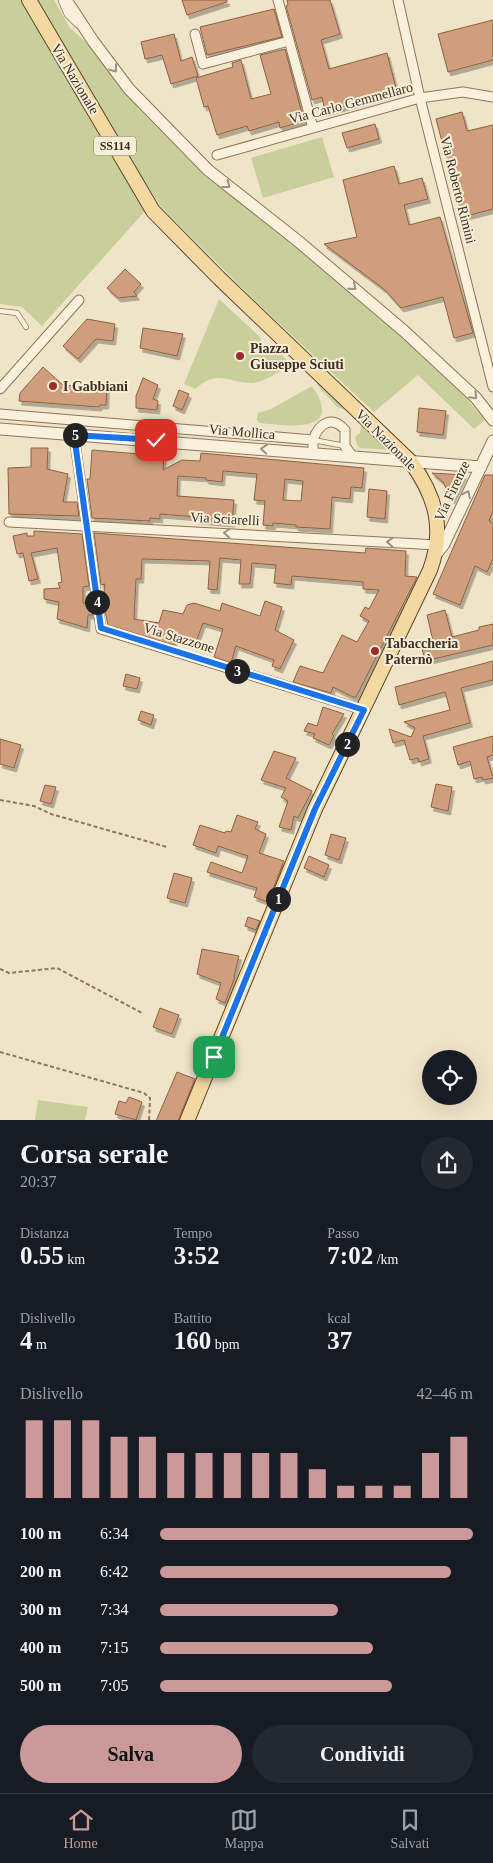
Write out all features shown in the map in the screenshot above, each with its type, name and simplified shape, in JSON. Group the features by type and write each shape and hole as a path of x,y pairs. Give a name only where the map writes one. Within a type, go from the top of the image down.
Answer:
{"main road":[{"name":"Via Nazionale","path":"29,0 153,211 219,278 411,462 432,498 437,526 437,548 419,595 315,809 188,1120"}],"street":[{"path":"66,0 93,41 146,108 208,170 298,241 404,331 476,398 493,417"},
{"path":"278,0 313,128"},
{"name":"Via Roberto Rimini","path":"398,0 420,98 493,387"},
{"path":"195,34 203,64 290,41"},
{"name":"Via Carlo Gemmellaro","path":"217,154 420,98 463,92 493,97"},
{"path":"0,389 78,300"},
{"path":"0,414 314,440"},
{"path":"313,453 317,429 322,423 331,422 340,424 345,430 345,446 353,457"},
{"name":"Via Mollica","path":"0,429 481,466"},
{"path":"74,435 85,525"},
{"name":"Via Firenze","path":"437,548 444,544 493,441"},
{"path":"437,526 444,526 455,520"},
{"name":"Via Sciarelli","path":"9,522 85,525 437,548"},
{"name":"Via Stazzone","path":"85,525 101,628 364,710"}],"lane":[{"path":"61,0 67,15 93,41"},
{"path":"0,311 17,313 26,327"},
{"path":"156,440 158,427"},
{"path":"314,440 345,446"}],"path":[{"path":"0,800 34,806 52,814 167,847"},
{"path":"0,969 9,973 57,968 142,1013"},
{"path":"0,1052 144,1093 150,1098 151,1103 148,1120"}],"green space":[{"path":"0,0 21,0 110,154 146,210 42,326 22,307 0,304"},
{"path":"37,0 54,0 70,28 92,47 139,109 206,177 295,245 449,378 485,420 474,429 418,375 374,412 254,300 162,208 133,164"},
{"path":"322,137 334,177 263,198 251,158"},
{"path":"219,299 261,338 261,348 264,352 278,350 291,365 266,379 251,383 216,378 210,379 195,389 184,384"},
{"path":"317,379 352,412 337,407 317,385"},
{"path":"312,386 320,401 322,412 318,420 309,424 285,425 259,423 257,420 258,413 271,409"},
{"path":"362,421 391,450 360,448 357,445 355,437 360,433"},
{"path":"38,1100 88,1107 85,1120 35,1120"}],"building":[{"path":"182,0 227,0 227,2 187,15"},
{"path":"287,0 330,0 340,34 321,40 329,69 387,53 397,92 325,112 322,97 312,100 286,6 288,5"},
{"path":"274,9 282,37 207,55 200,27"},
{"path":"493,20 493,60 448,72 438,34"},
{"path":"174,34 181,61 192,57 198,76 171,84 162,55 145,59 141,42"},
{"path":"285,49 304,121 280,128 279,122 249,131 247,126 217,135 208,106 204,107 196,78 233,67 232,63 241,60 251,99 271,94 260,55"},
{"path":"462,112 467,131 493,125 493,209 462,217 436,119"},
{"path":"375,124 379,139 347,148 342,133"},
{"path":"394,166 399,184 422,178 428,199 404,205 409,225 440,217 473,333 454,338 443,297 401,308 385,290 324,244 357,237 343,180"},
{"path":"125,269 141,284 134,292 137,296 118,298 107,288"},
{"path":"87,319 115,324 113,341 96,339 78,359 63,346"},
{"path":"143,328 183,334 177,356 140,348"},
{"path":"43,367 63,385 92,387 92,383 107,384 106,405 100,405 99,407 19,401 20,393"},
{"path":"143,378 158,385 153,399 158,401 157,410 136,408 136,396"},
{"path":"179,390 189,394 182,410 173,406"},
{"path":"419,408 446,411 443,435 417,432"},
{"path":"31,448 48,448 47,469 68,474 63,502 77,502 79,516 9,514 8,468 31,467"},
{"path":"92,450 164,456 163,470 182,460 200,461 201,453 364,468 362,488 351,487 350,499 332,497 330,529 296,527 296,525 273,523 273,526 263,525 265,501 254,500 257,474 223,471 222,482 206,480 206,478 178,476 177,496 234,500 232,523 196,520 197,517 160,514 160,519 150,518 150,521 92,518 87,479 90,479","holes":["285,479 303,481 301,501 283,500"]},
{"path":"432,473 464,475 452,500 443,482"},
{"path":"485,475 493,475 493,511 489,521 493,523 493,559 487,572 475,566 460,605 433,594"},
{"path":"369,489 387,491 385,519 367,517"},
{"path":"34,531 82,534 89,586 83,587 83,603 91,603 93,615 88,615 87,628 57,619 59,602 44,599 44,589 60,588 58,583 62,582 57,548 31,553 38,579 29,581 23,553 17,554 13,536 27,533 27,536 34,536"},
{"path":"94,533 365,553 366,548 406,551 405,576 417,577 356,697 353,697 333,687 331,693 293,682 300,666 323,673 342,635 357,642 369,621 360,616 365,607 369,609 379,590 363,589 363,582 292,576 291,585 274,583 276,565 252,563 250,584 239,584 241,560 220,558 217,590 208,589 210,561 142,559 141,579 136,579 134,619 159,623 163,610 183,614 187,605 194,603 220,611 222,603 260,616 265,601 282,607 275,630 294,640 280,669 272,666 274,660 236,646 231,663 214,657 223,629 203,623 196,642 184,637 181,641 175,639 173,645 108,625 103,601 105,584 101,585"},
{"path":"445,610 452,637 493,624 493,645 425,661 421,644 433,641 427,615"},
{"path":"493,661 493,680 461,688 470,723 423,736 429,759 419,762 418,758 410,760 404,740 393,743 389,729 411,737 415,728 404,722 450,710 445,692 399,705 395,687"},
{"path":"126,674 140,678 137,689 123,686"},
{"path":"323,707 344,714 332,734 334,736 329,745 313,738 315,734 304,731 308,723 317,726"},
{"path":"141,711 154,715 151,725 138,720"},
{"path":"493,736 493,755 487,757 493,778 483,780 482,777 474,779 470,761 458,765 453,747"},
{"path":"0,739 21,745 14,768 0,764"},
{"path":"274,751 296,758 286,778 312,791 298,818 294,816 291,830 279,827 288,801 281,797 286,788 261,780"},
{"path":"436,784 452,787 448,811 431,807"},
{"path":"45,785 56,787 51,804 40,801"},
{"path":"237,815 258,822 255,829 266,834 259,853 284,861 268,902 254,897 257,888 207,872 211,862 242,873 248,856 218,846 216,853 193,845 200,825 225,833 226,831 231,832"},
{"path":"331,834 346,838 339,860 325,855"},
{"path":"309,856 329,865 324,877 304,868"},
{"path":"174,873 192,878 185,903 167,898"},
{"path":"248,917 260,921 256,930 245,926"},
{"path":"202,949 239,956 235,977 225,1003 216,999 221,983 197,974"},
{"path":"160,1008 179,1015 172,1034 153,1027"},
{"path":"177,1072 195,1079 178,1120 156,1120"},
{"path":"129,1097 142,1102 136,1120 115,1114 119,1101 126,1103"}],"place":[{"name":"Piazza Giuseppe Sciuti","path":"240,356"},
{"name":"I Gabbiani","path":"53,386"},
{"name":"Tabaccheria Paternò","path":"375,651"}],"route":[{"path":"156,440 74,435 85,525 101,628 364,710 315,809 214,1057"}]}
